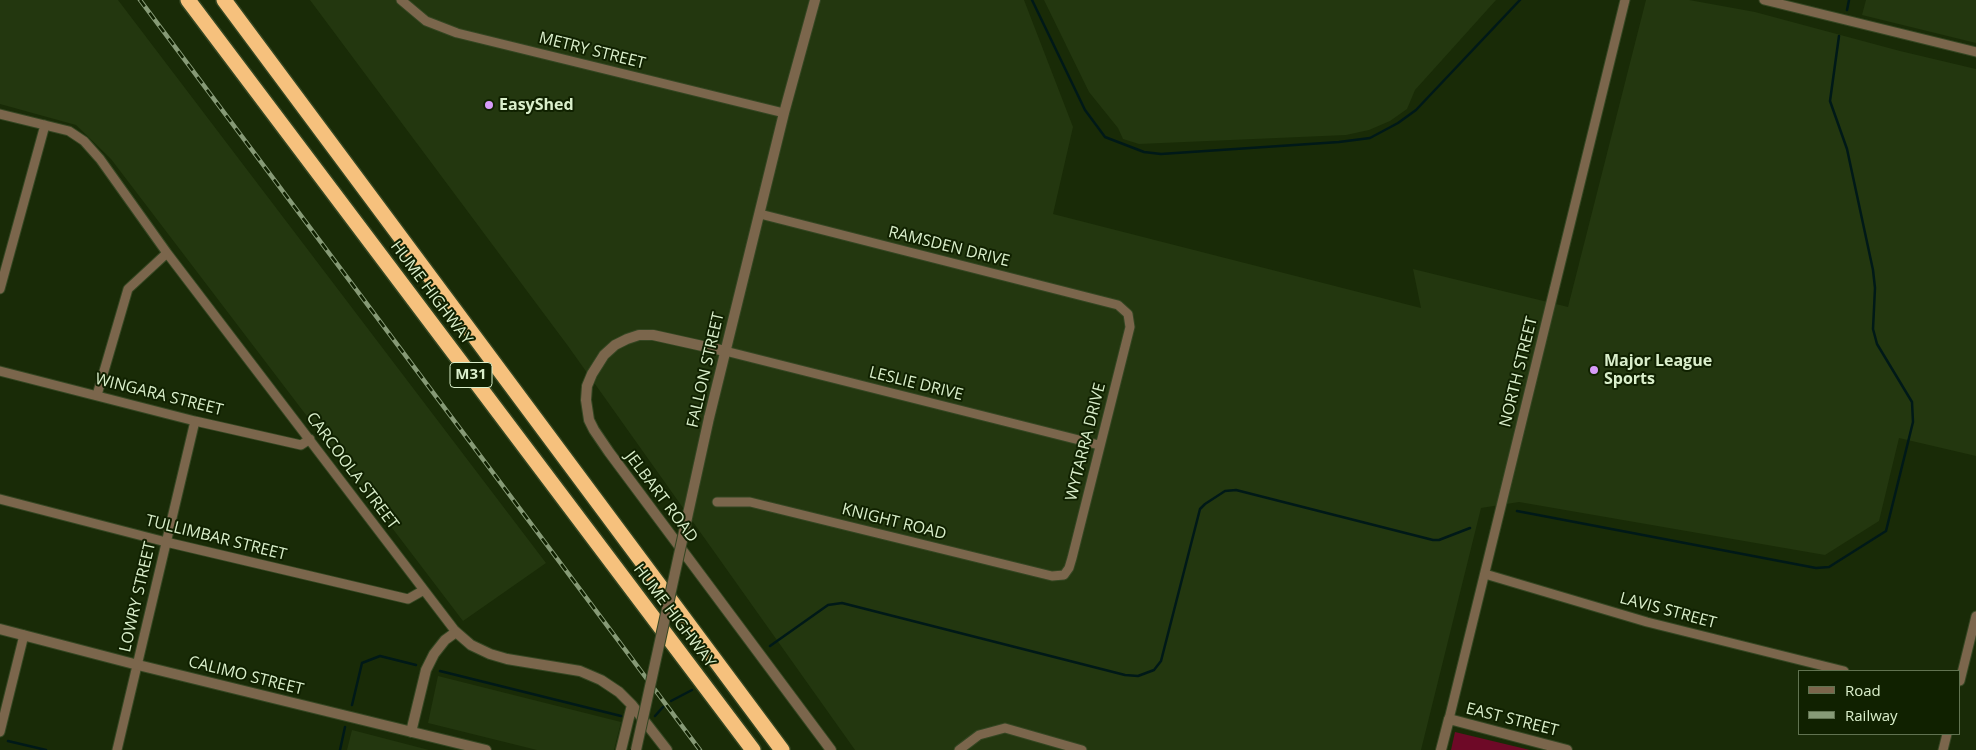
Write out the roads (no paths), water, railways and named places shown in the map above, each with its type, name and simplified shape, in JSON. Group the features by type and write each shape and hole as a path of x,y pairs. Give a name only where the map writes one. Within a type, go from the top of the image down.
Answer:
{"highway":[{"name":"HUME HIGHWAY","path":"188,0 754,750"},
{"name":"HUME HIGHWAY","path":"224,0 782,750"}],"street":[{"name":"METRY STREET","path":"401,0 426,21 457,33 784,113"},
{"name":"FALLON STREET","path":"636,750 709,418 784,113 815,0"},
{"name":"NORTH STREET","path":"1441,750 1624,0"},
{"path":"1764,0 1976,52"},
{"path":"0,114 45,125 0,290"},
{"name":"CARCOOLA STREET","path":"45,125 69,131 84,141 100,158 167,254 456,632 472,645 490,654 508,659 580,671 601,680 619,692 632,705 667,750"},
{"name":"RAMSDEN DRIVE","path":"760,214 1118,305 1128,314"},
{"path":"97,395 128,289 167,254"},
{"name":"WYTARRA DRIVE","path":"1064,575 1069,568 1072,558 1130,327 1128,314"},
{"name":"JELBART ROAD","path":"725,351 653,335 640,335 626,339 604,355 592,374 587,386 586,400 589,420 609,452 831,750"},
{"name":"LESLIE DRIVE","path":"725,351 1100,445"},
{"name":"WINGARA STREET","path":"0,371 301,445 310,439"},
{"name":"LOWRY STREET","path":"117,750 195,420"},
{"name":"TULLIMBAR STREET","path":"0,499 166,542 408,599 424,590"},
{"name":"KNIGHT ROAD","path":"717,502 750,502 1052,576 1064,575"},
{"name":"LAVIS STREET","path":"1485,574 1647,622 1840,670"},
{"path":"1961,677 1976,616"},
{"name":"CALIMO STREET","path":"0,629 138,665 486,750"},
{"path":"411,732 426,670 434,654 445,640 456,632"},
{"path":"0,732 24,635"},
{"path":"621,750 632,705"},
{"name":"EAST STREET","path":"1449,719 1567,750"},
{"path":"959,750 979,735 1005,728 1082,750"},
{"path":"1943,750 1947,735"}],"waterway":[{"path":"1032,0 1085,110 1105,137 1144,152 1161,154 1339,142 1370,138 1398,123 1416,110 1520,0"},
{"path":"1847,10 1849,0"},
{"path":"1517,511 1816,568 1829,567 1886,531 1913,422 1912,402 1877,344 1873,329 1875,288 1873,270 1847,149 1830,101 1839,36"},
{"path":"770,646 828,605 842,603 1125,675 1138,676 1154,670 1161,661 1200,509 1225,491 1236,490 1433,540 1439,540 1470,528"},
{"path":"352,705 362,663 380,656 416,665"},
{"path":"440,671 621,716"},
{"path":"671,701 692,690"},
{"path":"655,716 663,707"},
{"path":"340,750 345,727"},
{"path":"8,741 46,750"}],"railway":[{"path":"140,0 700,750"}],"place":[{"name":"EasyShed","path":"489,105"},
{"name":"Major League Sports","path":"1594,370"}]}
